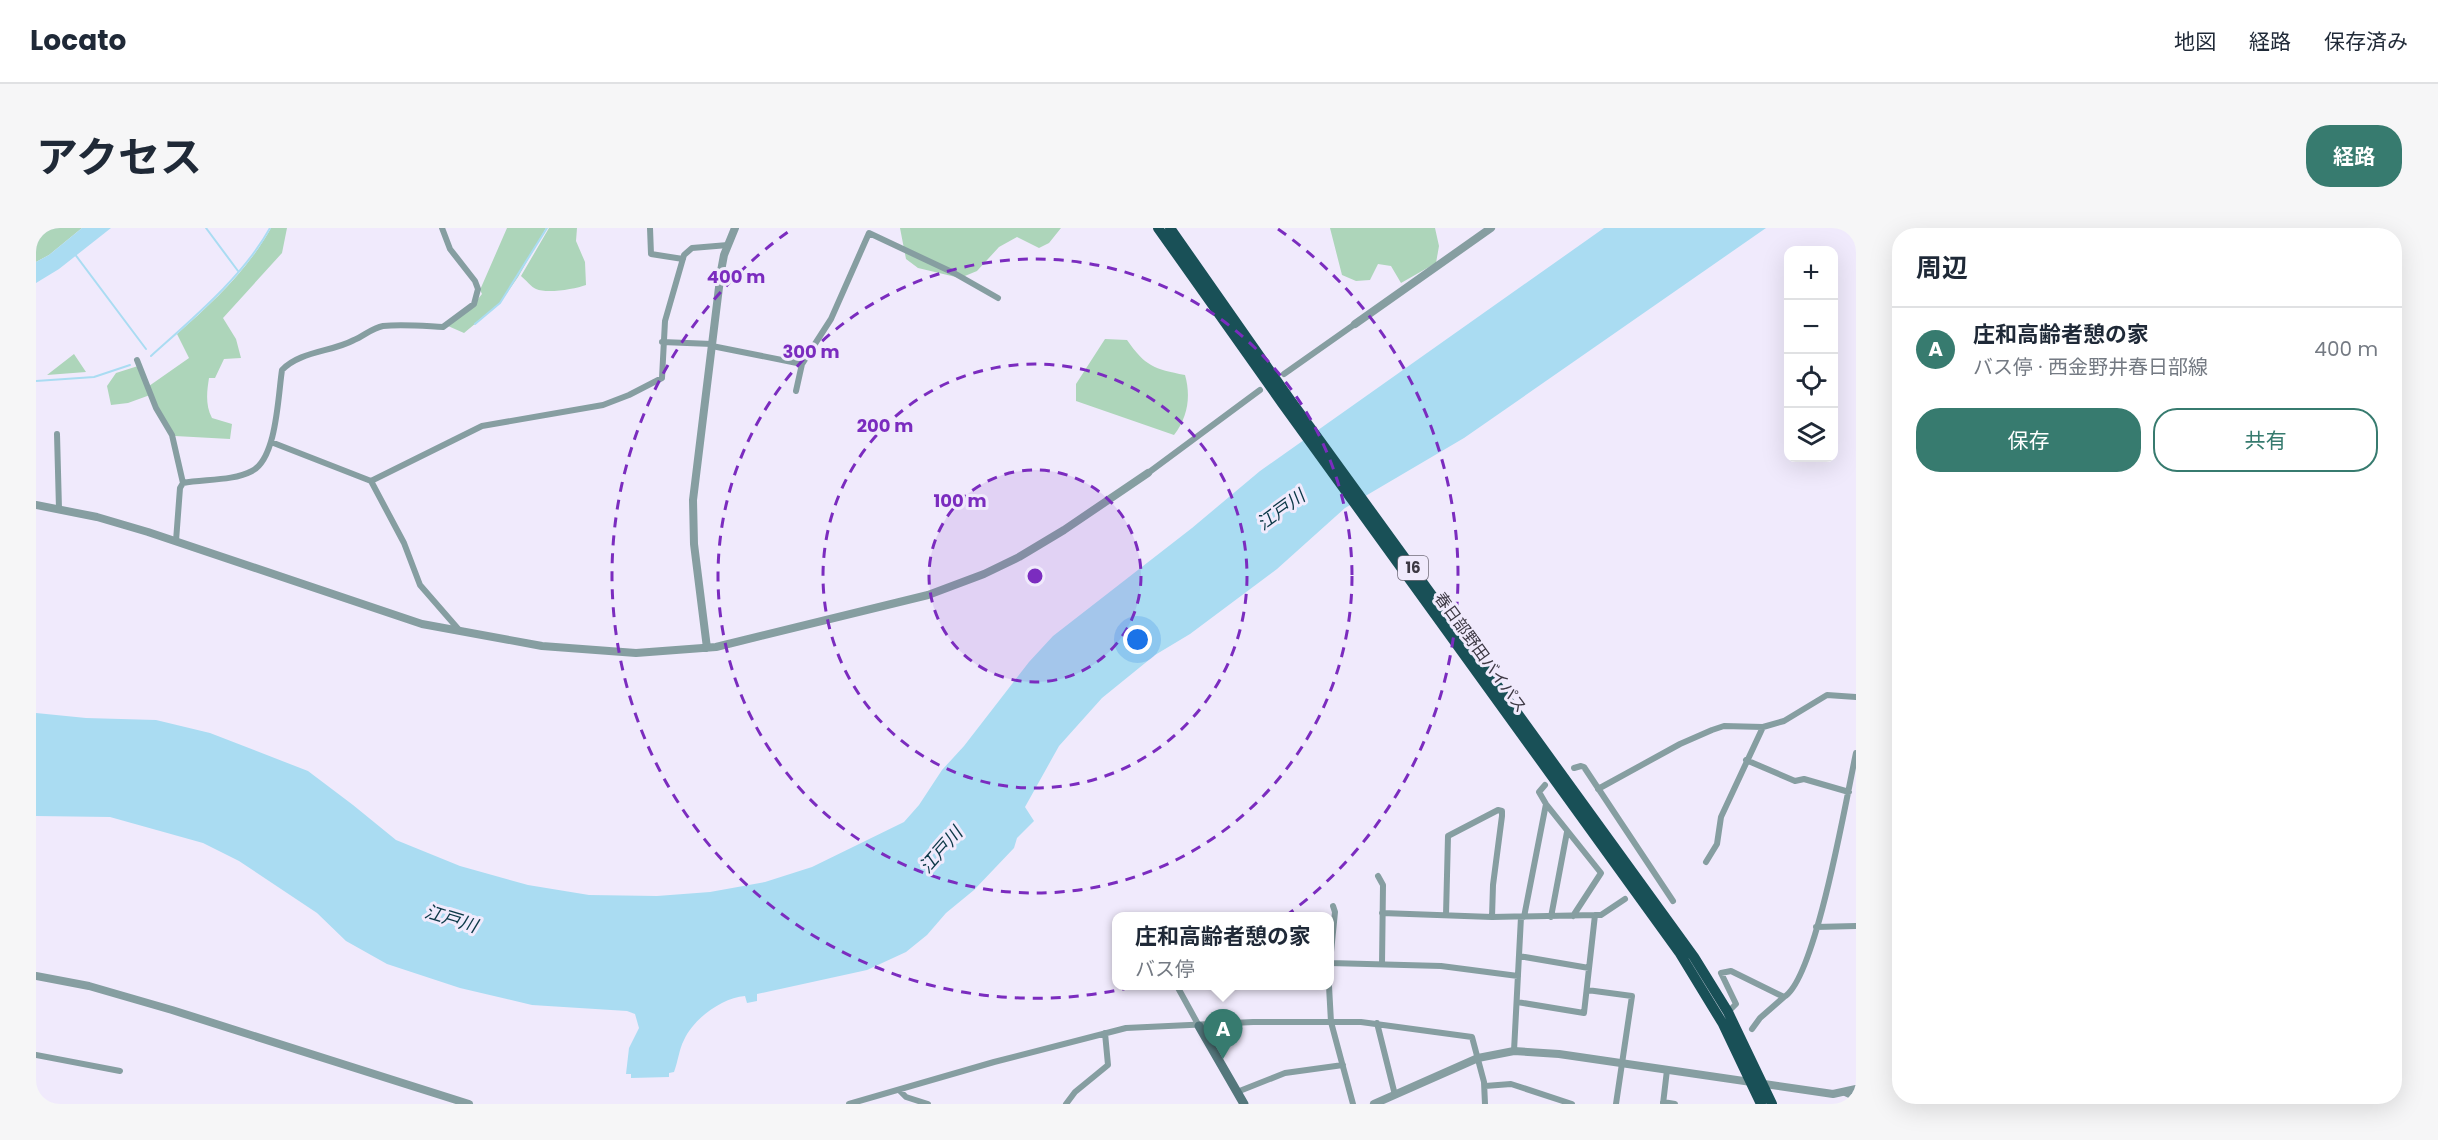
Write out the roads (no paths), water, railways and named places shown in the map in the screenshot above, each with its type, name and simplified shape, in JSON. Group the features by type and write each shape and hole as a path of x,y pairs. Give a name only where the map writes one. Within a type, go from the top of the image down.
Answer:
{"highway":[{"name":"春日部野田バイパス","path":"1158,228 1694,957 1728,1012 1772,1104"},
{"name":"春日部野田バイパス","path":"1170,228 1286,400"},
{"name":"春日部野田バイパス","path":"1533,741 1679,952 1752,1083 1761,1104"}],"main road":[{"path":"1199,1026 1244,1104"}],"street":[{"path":"183,483 237,476 252,471 262,464 271,441 282,370 286,366 303,357 353,341 381,327 416,325 443,327 474,304 478,289 475,281 450,249 442,228"},
{"path":"650,228 651,254 683,259"},
{"path":"707,648 694,544 693,513 721,271 735,228"},
{"path":"1284,374 1491,228"},
{"path":"796,391 802,364 831,319 869,233 954,273 998,298"},
{"path":"371,481 482,426 603,405 662,378 662,342 669,303 686,252 692,248 728,245"},
{"path":"662,342 712,345 802,364"},
{"path":"137,360 156,408 172,435 183,483 180,488 176,542"},
{"path":"36,505 97,517 405,620 542,646 620,653 668,652 707,648 879,609 928,595 984,574 1011,562 1064,530 1148,473 1260,390"},
{"path":"57,434 59,509"},
{"path":"271,441 371,481 404,543 420,585 460,631"},
{"path":"1598,789 1697,736 1724,726 1762,727 1784,721 1827,695 1856,697"},
{"path":"1706,862 1717,844 1720,817 1762,727"},
{"path":"1752,1029 1760,1018 1790,993 1798,980 1833,866 1856,753"},
{"path":"1746,760 1795,781 1804,779 1849,792"},
{"path":"1574,768 1584,767 1673,901"},
{"path":"1545,785 1539,792 1546,804 1601,873 1573,916"},
{"path":"1514,1051 1522,917 1546,804"},
{"path":"1446,915 1448,836 1498,810 1502,811 1502,816 1493,885 1492,917"},
{"path":"1551,917 1567,832"},
{"path":"1378,876 1383,885 1382,964"},
{"path":"1382,913 1492,917 1601,915 1625,899"},
{"path":"1333,906 1334,920"},
{"path":"1517,1002 1584,1013 1595,915"},
{"path":"1816,927 1856,926"},
{"path":"1519,956 1589,968"},
{"path":"1334,963 1441,966 1518,976"},
{"path":"1728,1012 1736,1004 1721,973 1731,971 1784,997"},
{"path":"36,976 162,1006 469,1104"},
{"path":"1179,990 1199,1026"},
{"path":"1329,990 1331,1022 1353,1104"},
{"path":"1587,990 1632,996 1616,1104"},
{"path":"849,1104 971,1068 1126,1028 1253,1022 1377,1023 1472,1037 1485,1086 1485,1104"},
{"path":"1377,1023 1395,1095"},
{"path":"1065,1104 1075,1092 1108,1065 1105,1033"},
{"path":"1374,1104 1478,1058 1514,1051 1539,1051 1833,1095 1845,1094 1856,1089"},
{"path":"36,1056 120,1071"},
{"path":"1237,1092 1285,1073 1343,1065"},
{"path":"1667,1071 1663,1103 1675,1104"},
{"path":"1485,1086 1511,1084 1572,1104"},
{"path":"899,1090 906,1097 928,1104"},
{"path":"1845,1094 1856,1098"}],"water":[{"path":"82,228 111,228 59,269 36,283 36,262 49,255"},
{"name":"江戸川","path":"1604,228 1766,228 1464,438 1345,508 1277,569 1190,634 1155,655 1102,698 1059,746 1025,807 1034,821 1017,838 1014,848 974,890 946,913 927,935 906,952 867,970 757,994 757,1001 747,1003 745,996 718,1005 702,1017 689,1032 681,1047 674,1072 669,1073 669,1077 631,1078 631,1074 626,1074 629,1048 639,1028 635,1014 627,1011 532,1005 460,988 387,964 346,941 317,913 239,861 203,843 110,817 36,816 36,713 86,718 156,720 210,733 308,771 396,840 460,866 528,885 589,895 657,896 710,892 765,882 812,867 904,822 919,805 942,770 964,746 1029,662 1053,636 1192,528 1260,471"}],"waterway":[{"path":"206,228 238,271"},
{"path":"151,356 200,312 231,280 259,246 270,228"},
{"path":"475,324 500,303 547,228"},
{"path":"74,253 146,349"},
{"path":"36,381 94,377 130,365"}],"place":[{"name":"庄和高齢者憩の家","path":"1223,1059"}]}
